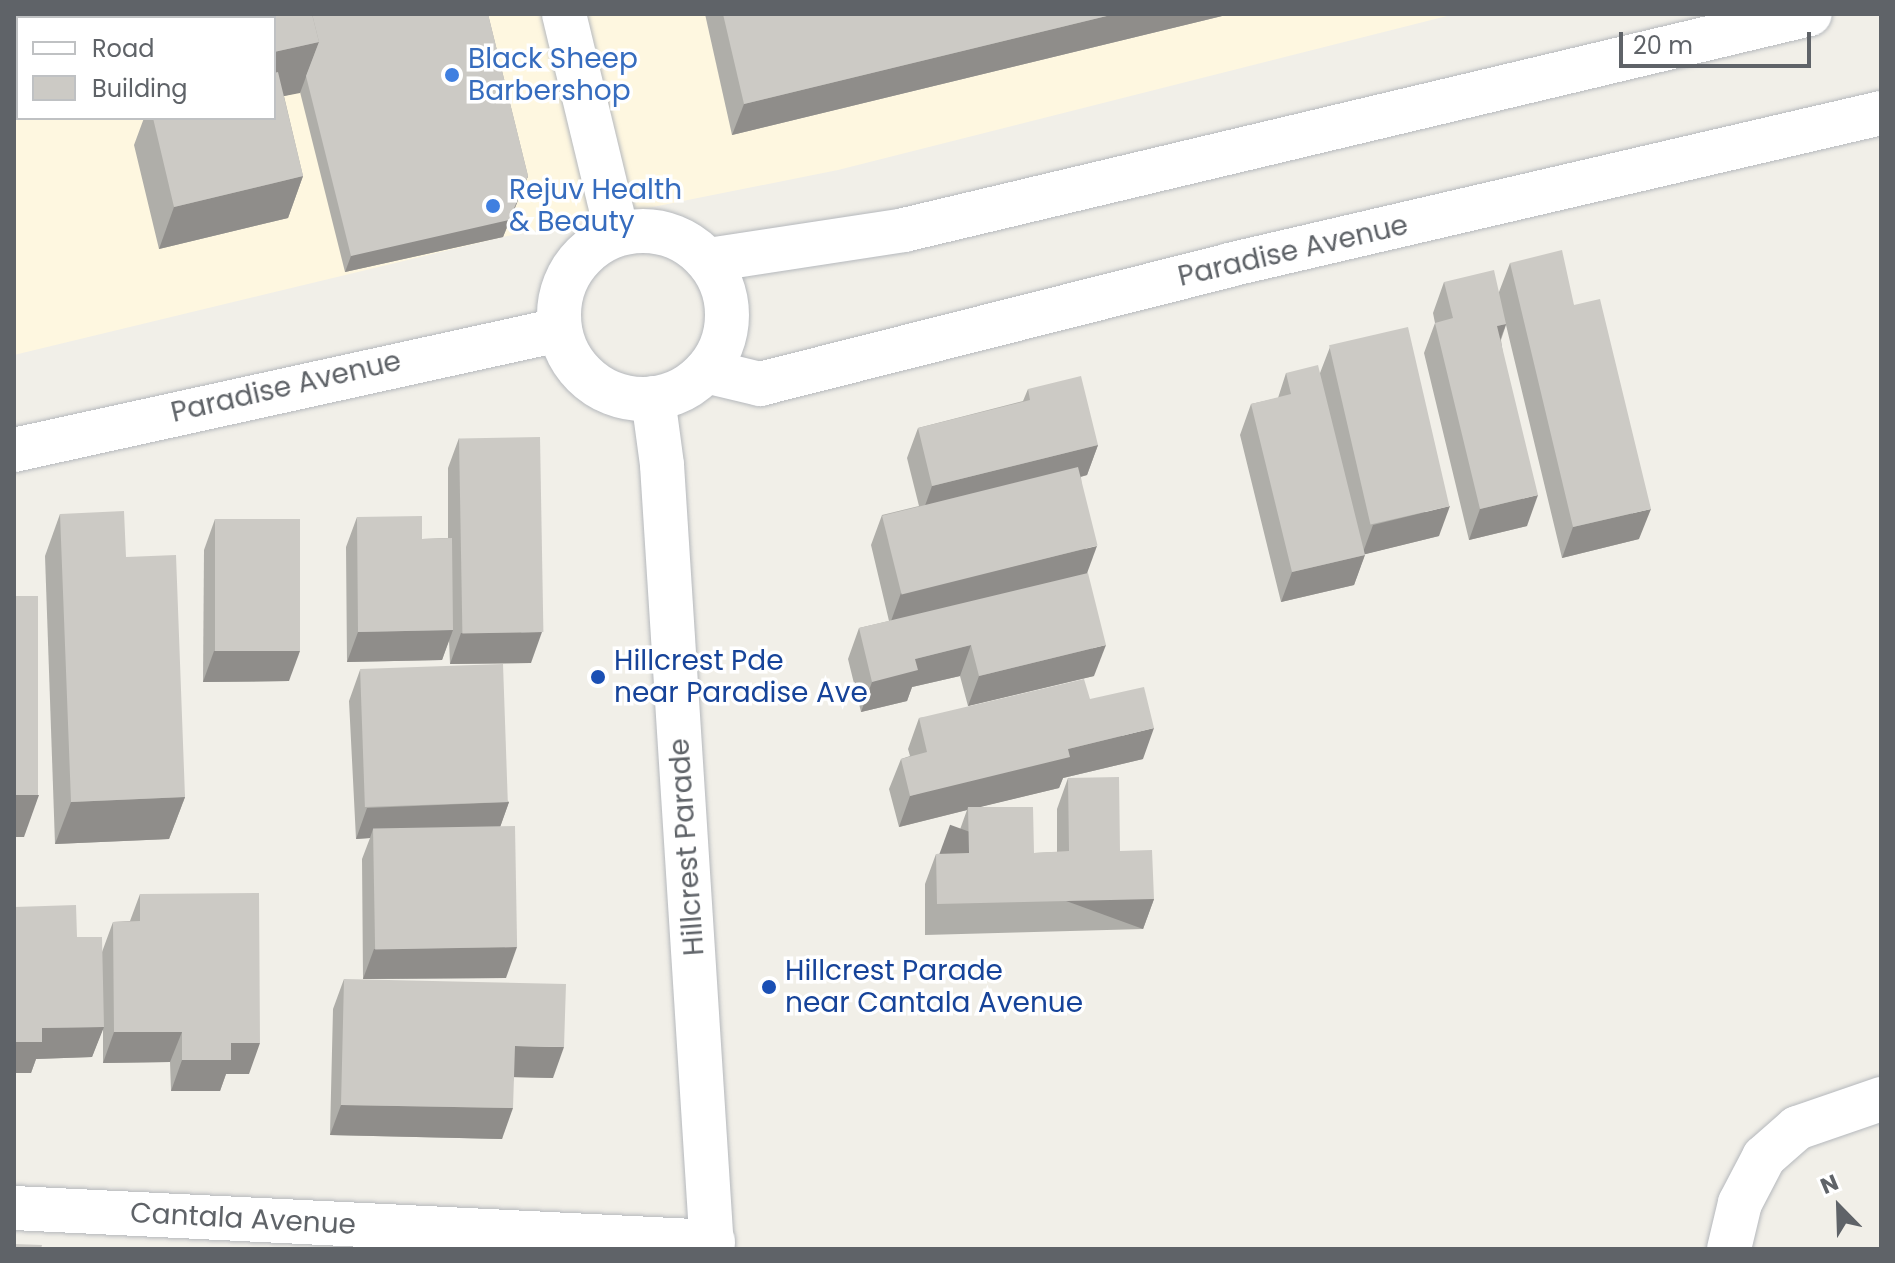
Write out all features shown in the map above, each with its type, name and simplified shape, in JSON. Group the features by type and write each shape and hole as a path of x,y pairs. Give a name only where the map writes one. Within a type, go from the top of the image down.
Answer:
{"street":[{"path":"564,14 617,233"},
{"path":"709,260 904,230 1810,14"},
{"name":"Paradise Avenue","path":"706,371 760,384 1229,265 1881,113"},
{"path":"617,233 667,233 709,260 728,304 720,351 706,371 673,395 627,398 582,375 559,330 564,282 595,245 617,233"},
{"name":"Paradise Avenue","path":"14,450 559,330"},
{"name":"Hillcrest Parade","path":"653,398 662,465 712,1246"},
{"path":"1729,1249 1740,1203 1764,1157 1797,1128 1881,1099"},
{"name":"Cantala Avenue","path":"14,1208 712,1246"}],"shaded area":[{"path":"14,14 1455,14 838,170 503,237 14,355"}],"building":[{"path":"14,14 62,14 16,16 14,26"},
{"path":"114,14 148,14 148,16"},
{"path":"312,14 319,42 276,52 276,16 224,16"},
{"path":"312,14 488,14 528,176 509,220 351,256 306,76 319,42"},
{"path":"723,14 1115,14 744,104"},
{"path":"276,72 303,176 174,207 153,120 276,120"},
{"path":"1562,250 1574,305 1600,299 1651,509 1573,527 1510,263"},
{"path":"1494,270 1506,324 1497,326 1538,495 1480,509 1435,323 1453,318 1444,282"},
{"path":"1408,327 1449,506 1370,525 1329,345"},
{"path":"1318,365 1365,555 1292,572 1251,404 1291,394 1286,373"},
{"path":"1081,376 1098,445 932,486 918,428 1030,400 1028,389"},
{"path":"540,437 543,632 462,633 459,438"},
{"path":"1078,467 1098,546 902,594 882,516"},
{"path":"124,511 126,557 176,555 185,797 71,802 60,514"},
{"path":"422,516 422,539 452,538 453,630 358,632 357,517"},
{"path":"215,519 300,519 300,651 215,651"},
{"path":"1088,573 1106,645 979,676 971,645 915,659 918,670 872,682 859,628"},
{"path":"14,596 38,596 38,795 14,795"},
{"path":"503,664 508,802 365,807 360,669"},
{"path":"1084,679 1090,699 1144,687 1154,728 1068,749 1070,757 910,796 901,759 927,752 919,718"},
{"path":"1119,777 1120,851 1152,850 1154,899 937,904 936,854 969,853 968,807 1033,807 1034,853 1069,851 1068,778"},
{"path":"515,826 517,947 375,949 373,828"},
{"path":"259,893 260,1043 231,1043 231,1060 182,1060 182,1032 114,1032 113,922 140,921 140,894"},
{"path":"76,905 77,937 102,937 104,1027 42,1028 42,1042 14,1042 14,907"},
{"path":"344,979 566,984 564,1047 515,1046 513,1108 341,1105"},
{"path":"14,1244 42,1245 41,1249 14,1249"}],"place":[{"name":"Black Sheep Barbershop","path":"452,75"},
{"name":"Rejuv Health & Beauty","path":"493,206"},
{"name":"Hillcrest Pde near Paradise Ave","path":"598,677"},
{"name":"Hillcrest Parade near Cantala Avenue","path":"769,987"}]}
